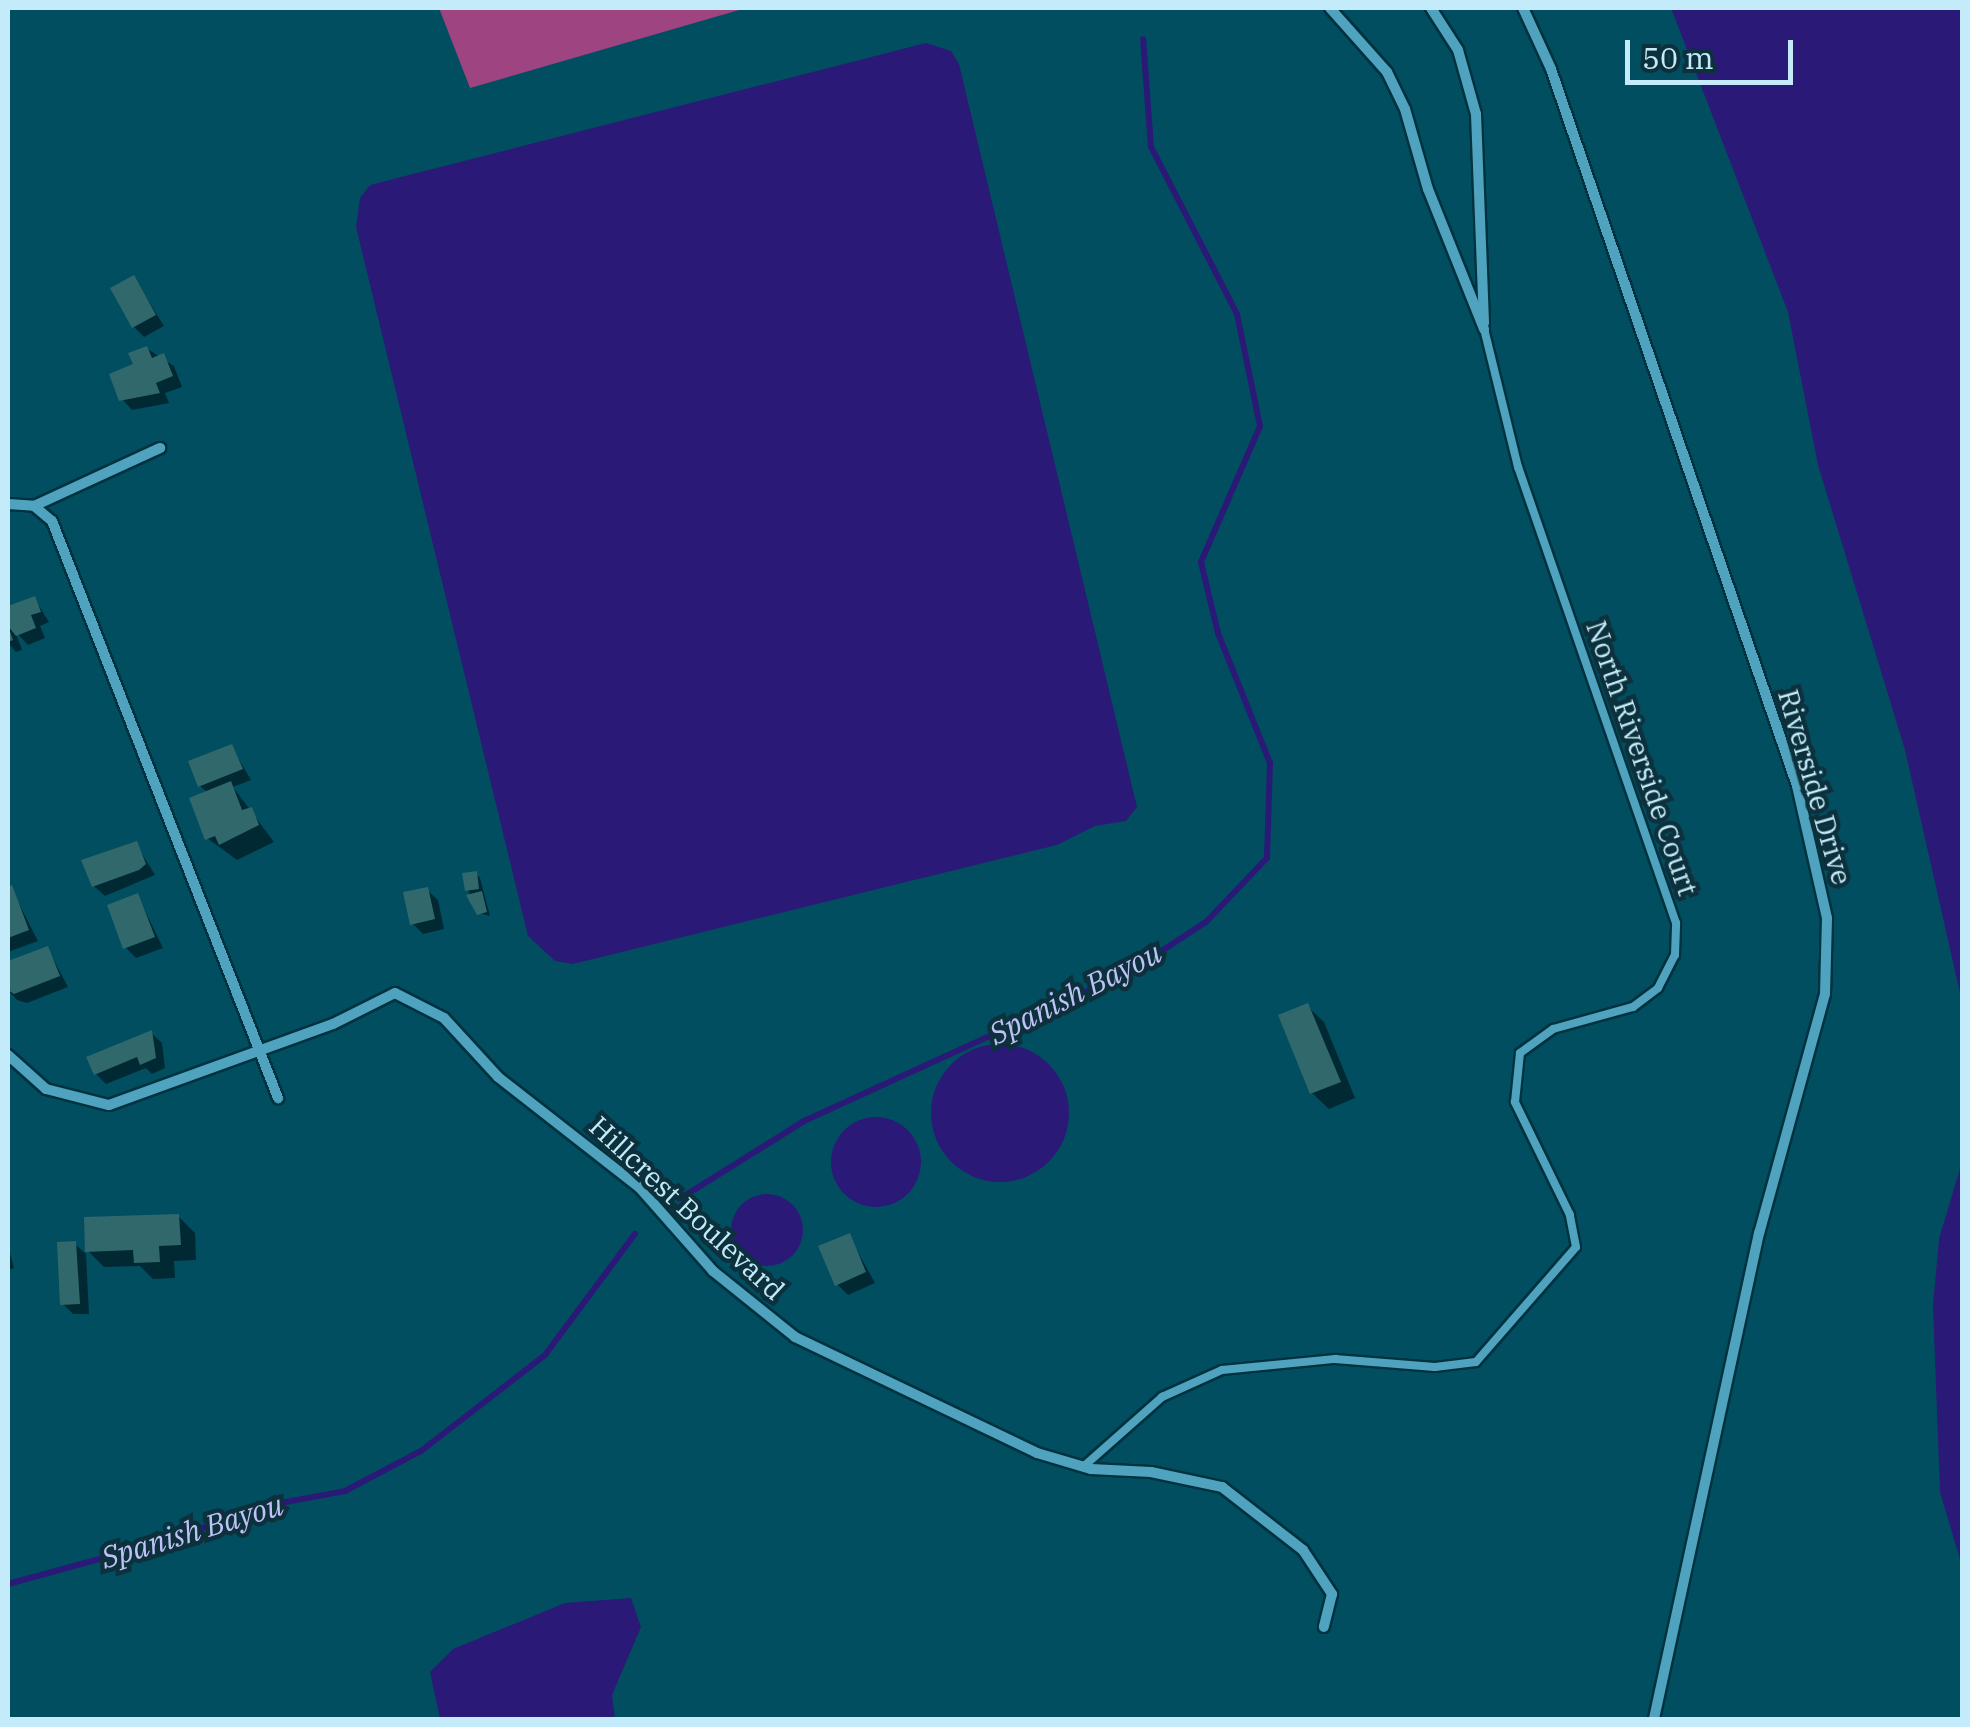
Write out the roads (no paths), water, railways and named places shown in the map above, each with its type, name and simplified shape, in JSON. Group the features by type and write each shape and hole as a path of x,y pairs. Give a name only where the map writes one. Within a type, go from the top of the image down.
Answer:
{"street":[{"name":"North Riverside Court","path":"1330,8 1387,72 1405,109 1428,190 1484,329"},
{"path":"1431,8 1458,50 1476,114 1484,329"},
{"name":"Riverside Drive","path":"1523,8 1550,69 1796,786 1828,918 1825,994 1814,1046 1758,1232 1654,1720"},
{"path":"8,504 34,506 160,448"},
{"path":"34,506 52,521 278,1098"},
{"name":"Hillcrest Boulevard","path":"257,1052 395,992 444,1018 498,1077 639,1187 713,1271 795,1337 1037,1453 1083,1467 1222,1487 1303,1550 1332,1594 1324,1627"},
{"path":"8,1055 46,1089 109,1105 257,1052"}],"lane":[{"name":"North Riverside Court","path":"1083,1467 1162,1398 1222,1370 1336,1358 1435,1367 1476,1362 1576,1247 1570,1215 1515,1102 1520,1053 1552,1029 1633,1008 1658,988 1675,955 1676,923 1518,467 1484,329"}],"waterway":[{"name":"Spanish Bayou","path":"681,1198 804,1121 1128,973 1206,922 1267,858 1270,763 1218,633 1201,562 1260,426 1237,314 1151,147 1143,39"},
{"name":"Spanish Bayou","path":"8,1584 173,1539 259,1507 345,1491 421,1451 545,1355 635,1234"}]}
